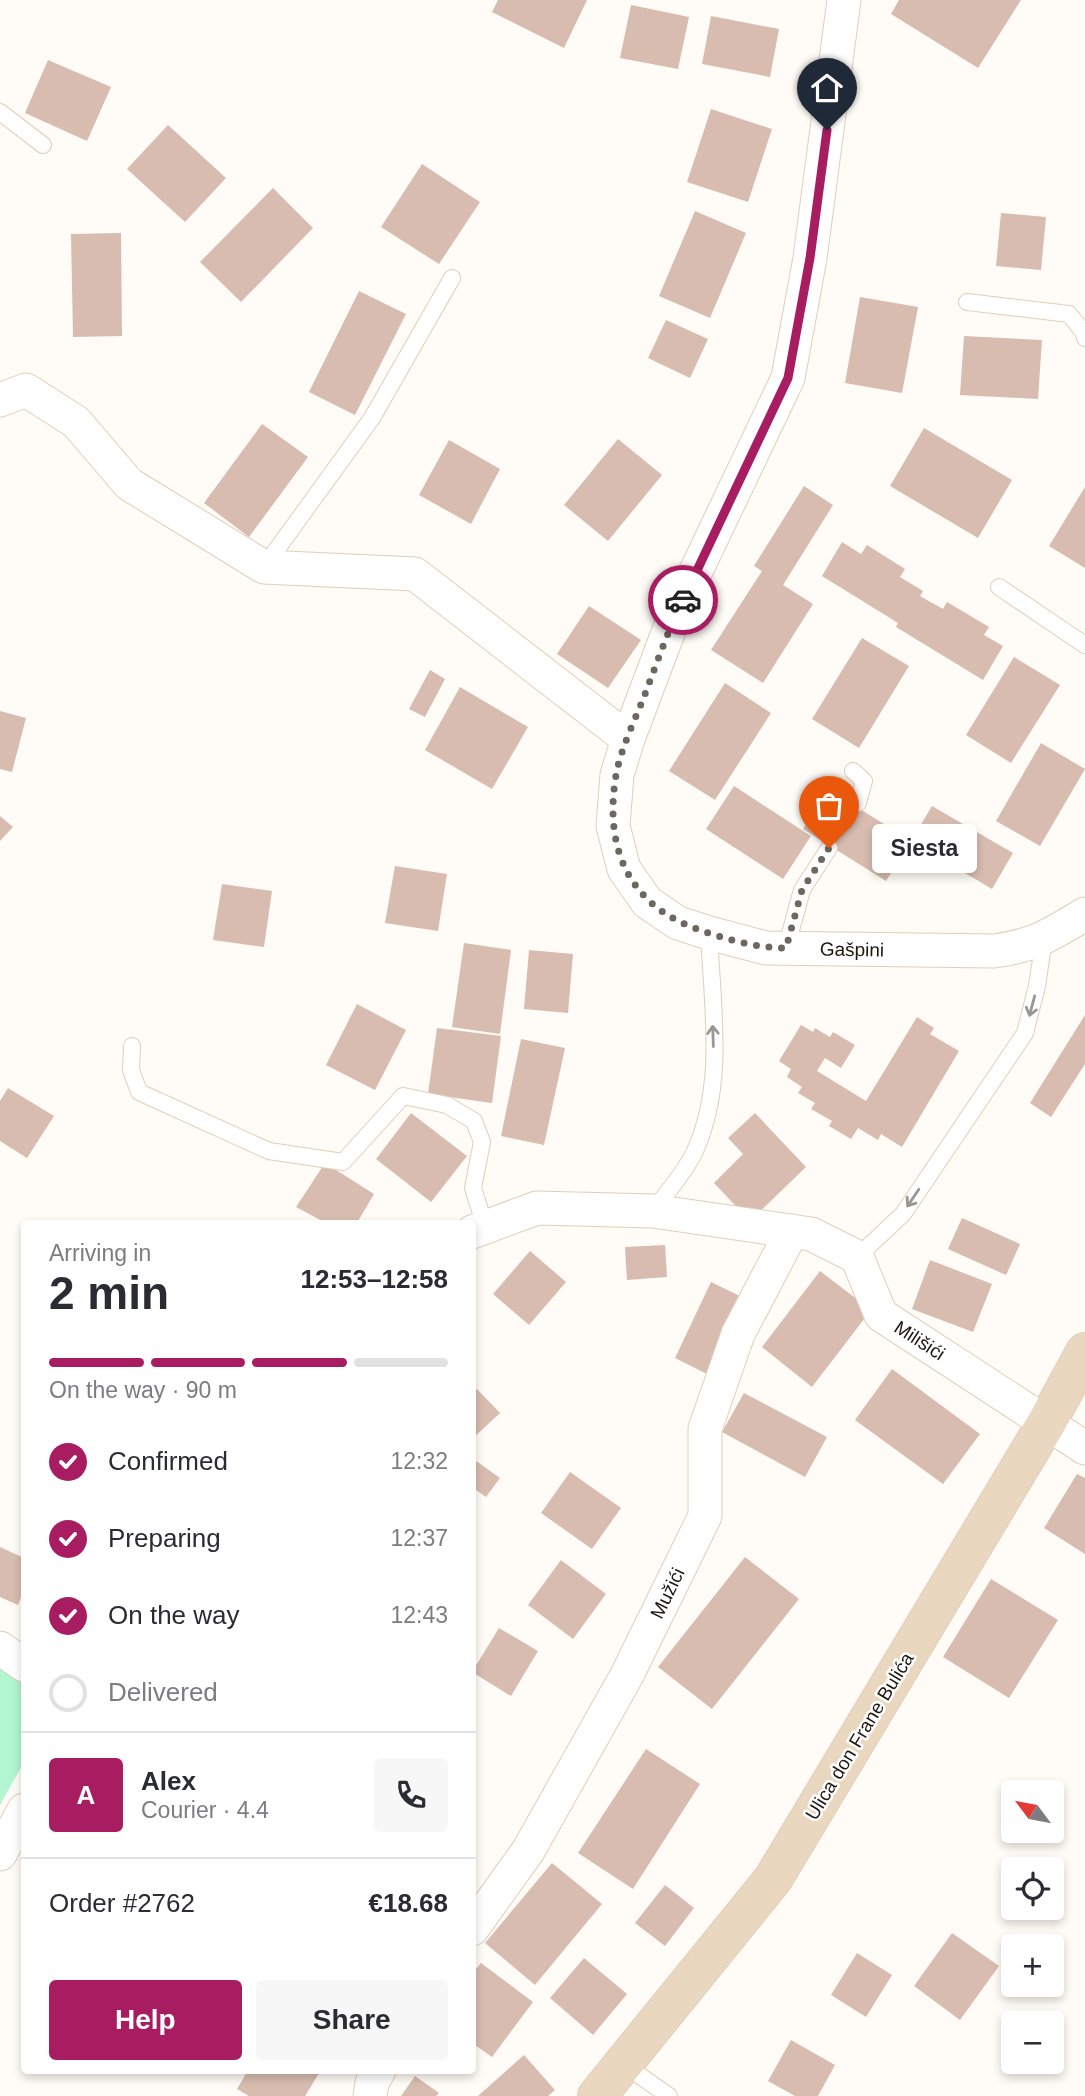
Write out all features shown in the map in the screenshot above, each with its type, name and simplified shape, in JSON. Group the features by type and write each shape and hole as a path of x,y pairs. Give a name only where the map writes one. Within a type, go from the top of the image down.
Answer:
{"street":[{"name":"Gašpini","path":"844,0 810,258 788,378 674,617 628,739 617,775 613,826 624,869 648,902 678,923 766,948 995,950 1021,947 1044,939 1085,914"},
{"path":"0,400 26,390 76,422 129,484 264,567 415,575 628,739"},
{"path":"479,1229 537,1208 653,1211 811,1234 857,1257"},
{"name":"Mužići","path":"476,1923 528,1851 627,1675 705,1516 705,1429 738,1334 792,1231"},
{"name":"Milišići","path":"857,1257 881,1315 1085,1448"},
{"name":"Ulica don Frane Bulića","path":"597,2096 773,1879 1047,1422 1085,1352"},
{"path":"0,1647 21,1663"},
{"path":"0,1854 21,1816"},
{"path":"370,2096 377,2074"}],"lane":[{"path":"0,111 43,145"},
{"path":"264,567 372,418 452,278"},
{"path":"967,302 1069,314 1085,338"},
{"path":"999,587 1085,645"},
{"path":"853,771 864,781 858,803"},
{"path":"786,948 802,890 829,848"},
{"path":"653,1211 693,1154 710,1104 715,1073 709,933"},
{"path":"857,1257 903,1214 1025,1033 1037,986 1044,939"},
{"path":"132,1046 131,1070 139,1092 269,1151 343,1162 403,1096 447,1105 474,1121 482,1142 473,1188 479,1229"},
{"path":"623,2064 669,2096"}],"green space":[{"path":"0,1665 21,1682 21,1767 0,1805"}],"building":[{"path":"498,0 587,0 564,48 492,12"},
{"path":"899,0 1021,0 978,68 891,14"},
{"path":"631,5 689,17 678,69 620,58"},
{"path":"711,16 779,29 770,77 702,64"},
{"path":"48,60 111,87 87,141 25,113"},
{"path":"711,109 772,129 748,202 687,182"},
{"path":"168,125 226,178 185,222 127,169"},
{"path":"422,164 480,202 439,264 381,227"},
{"path":"273,188 313,228 241,302 200,262"},
{"path":"695,211 746,233 710,318 659,296"},
{"path":"1001,213 1046,217 1041,270 996,266"},
{"path":"121,233 122,336 73,337 71,234"},
{"path":"359,291 406,314 355,415 309,392"},
{"path":"860,297 918,307 902,393 845,383"},
{"path":"666,320 708,339 690,378 648,358"},
{"path":"964,336 1042,340 1038,399 960,395"},
{"path":"262,424 308,457 249,537 204,503"},
{"path":"924,428 1012,480 978,538 890,486"},
{"path":"618,439 662,475 608,541 564,505"},
{"path":"449,440 500,469 471,524 419,495"},
{"path":"804,486 833,505 783,585 813,604 763,683 711,650 762,571 754,566"},
{"path":"1085,487 1085,568 1049,546"},
{"path":"842,542 861,554 867,545 905,569 900,577 923,591 920,596 943,609 947,602 989,627 984,635 1003,646 983,680 896,627 898,623 822,576"},
{"path":"589,606 641,640 608,688 557,654"},
{"path":"862,638 909,666 859,748 812,719"},
{"path":"1014,657 1060,685 1011,763 966,735"},
{"path":"430,670 445,679 425,717 409,709"},
{"path":"725,683 771,713 715,800 669,771"},
{"path":"460,687 528,727 492,789 425,750"},
{"path":"0,711 26,718 12,772 0,769"},
{"path":"1041,743 1085,769 1040,846 996,821"},
{"path":"734,786 811,836 783,879 706,829"},
{"path":"828,789 911,841 886,881 803,829"},
{"path":"932,806 1013,853 992,889 911,841"},
{"path":"0,816 13,827 0,841"},
{"path":"395,866 447,874 438,931 385,923"},
{"path":"222,884 272,891 264,947 213,940"},
{"path":"464,943 511,950 500,1034 452,1027"},
{"path":"529,950 573,954 568,1013 524,1009"},
{"path":"357,1004 406,1030 375,1090 326,1065"},
{"path":"1085,1015 1085,1064 1051,1117 1030,1103"},
{"path":"917,1017 934,1028 930,1034 959,1051 902,1147 881,1134 878,1140 858,1128 851,1139 829,1126 832,1121 811,1109 815,1103 798,1093 802,1087 787,1077 791,1069 779,1061 801,1025 813,1032 815,1028 830,1037 833,1032 855,1045 841,1068 825,1058 817,1071 866,1101"},
{"path":"437,1028 501,1036 492,1103 428,1094"},
{"path":"521,1039 565,1048 544,1145 501,1136"},
{"path":"8,1088 54,1116 27,1158 0,1141 0,1101"},
{"path":"411,1113 467,1156 431,1202 376,1159"},
{"path":"755,1113 806,1167 750,1221 714,1183 743,1154 728,1138"},
{"path":"325,1163 374,1194 359,1220 320,1220 296,1207"},
{"path":"962,1218 1020,1244 1006,1275 948,1249"},
{"path":"665,1245 667,1277 627,1280 625,1247"},
{"path":"530,1251 566,1282 529,1325 493,1294"},
{"path":"930,1260 992,1284 973,1332 912,1309"},
{"path":"820,1271 871,1310 812,1387 762,1347"},
{"path":"711,1282 746,1299 709,1375 675,1358"},
{"path":"892,1369 980,1434 943,1484 855,1420"},
{"path":"476,1390 500,1413 476,1435"},
{"path":"744,1393 827,1437 805,1477 722,1432"},
{"path":"476,1461 500,1478 486,1497 476,1490"},
{"path":"570,1472 621,1508 592,1549 541,1513"},
{"path":"1077,1474 1085,1478 1085,1554 1044,1528"},
{"path":"0,1547 21,1557 21,1597 18,1605 0,1597"},
{"path":"745,1557 799,1599 712,1709 658,1667"},
{"path":"561,1560 606,1594 573,1639 528,1605"},
{"path":"991,1579 1058,1620 1009,1698 943,1657"},
{"path":"499,1628 538,1651 511,1696 476,1674 476,1665"},
{"path":"646,1749 700,1784 633,1889 578,1853"},
{"path":"552,1863 602,1904 535,1985 485,1943"},
{"path":"665,1885 694,1908 665,1946 635,1923"},
{"path":"952,1933 999,1966 960,2020 914,1986"},
{"path":"857,1953 892,1975 866,2017 831,1995"},
{"path":"584,1958 627,1994 593,2035 550,1998"},
{"path":"481,1963 533,2002 492,2057 476,2046 476,1969"},
{"path":"791,2040 835,2065 818,2096 795,2096 768,2081"},
{"path":"524,2055 555,2090 548,2096 478,2096"},
{"path":"246,2074 319,2074 305,2096 249,2096 237,2089"},
{"path":"415,2076 439,2093 436,2096 401,2096"}],"way so far":[{"path":"683,600 674,617 617,775 613,826 624,869 648,902 678,923 766,948 786,948 802,890 829,848"}],"place":[{"name":"Siesta","path":"829,848"}],"route":[{"path":"683,600 788,378 810,258 827,130"}]}
